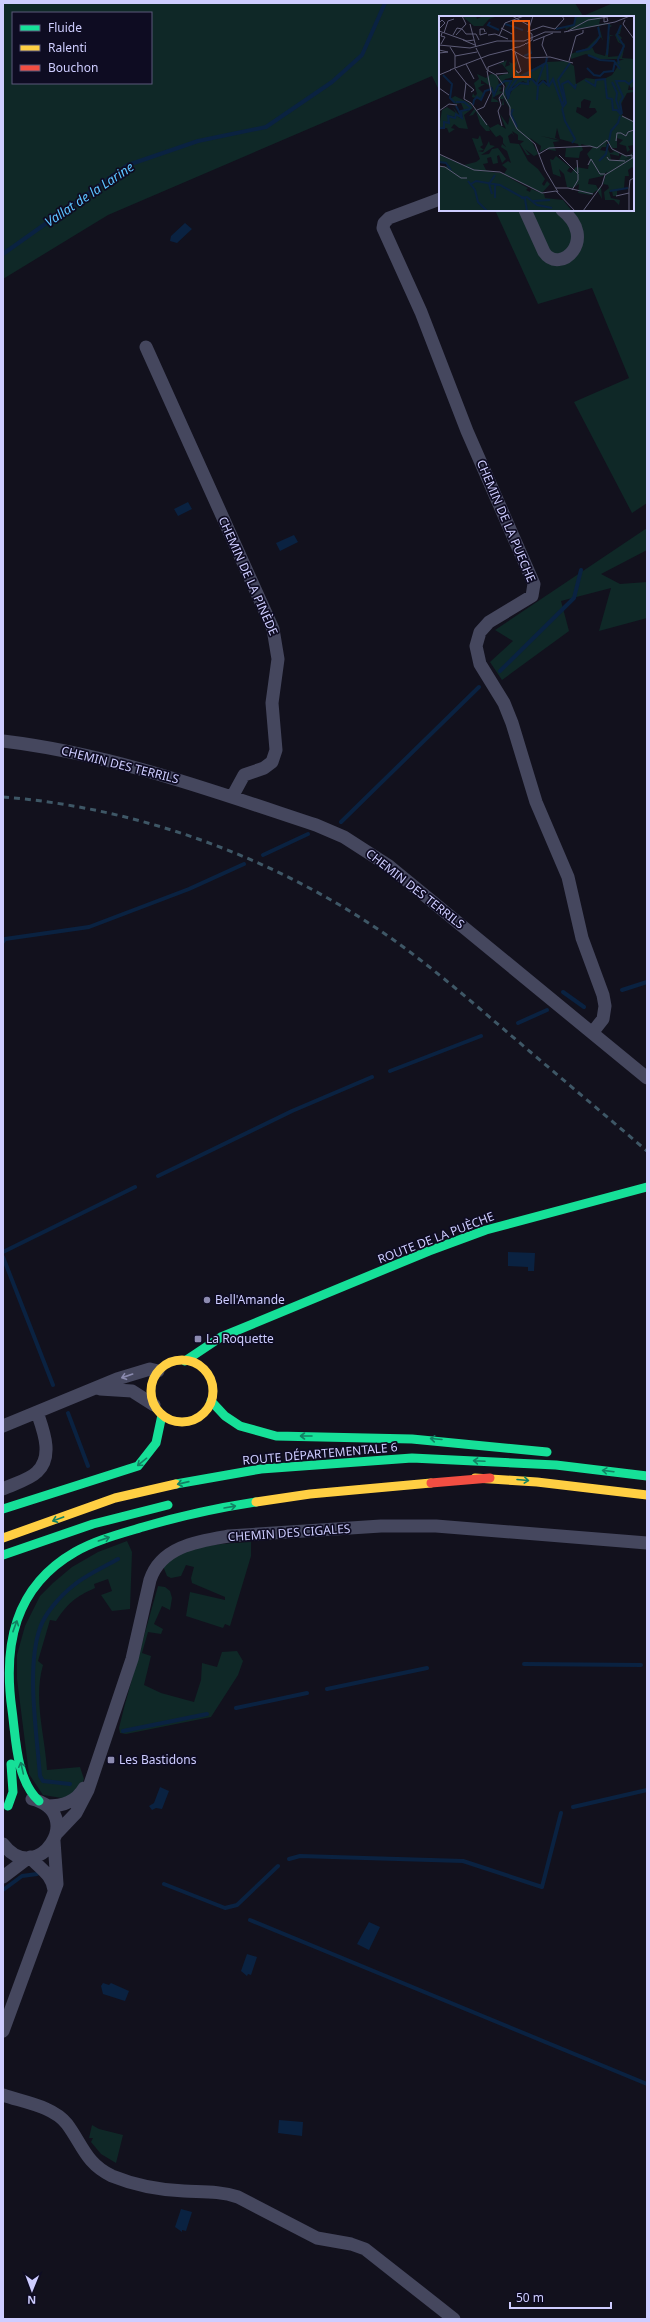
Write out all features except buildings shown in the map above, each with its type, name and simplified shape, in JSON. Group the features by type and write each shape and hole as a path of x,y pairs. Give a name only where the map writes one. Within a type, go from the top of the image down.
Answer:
{"main road":[{"name":"ROUTE DE LA PUÈCHE","path":"185,1361 221,1337 239,1329 486,1230 647,1187"},
{"name":"ROUTE DE LA PUÈCHE","path":"215,1354 239,1329"},
{"path":"209,1378 197,1365 185,1361 166,1365 158,1371 154,1377 151,1391 154,1404 162,1415 178,1422 194,1419 202,1415 211,1401 212,1389 209,1378 210,1363"},
{"path":"211,1401 235,1424 255,1433 276,1436 416,1438 489,1444 559,1453"},
{"path":"3,1509 138,1466 154,1451 161,1431 162,1415"},
{"name":"ROUTE DÉPARTEMENTALE 6","path":"3,1538 115,1498 207,1477 261,1469 412,1458 556,1465 647,1476"},
{"path":"604,1461 647,1470"},
{"path":"281,1488 351,1481 490,1478 647,1495"},
{"path":"43,1804 33,1798 26,1787 20,1763 7,1682 6,1660 11,1636 21,1607 41,1579 68,1556 99,1541 154,1523 206,1511 296,1496 490,1478"},
{"path":"3,1555 93,1524 175,1504"},
{"path":"4,1730 13,1780 13,1792 6,1809"}],"street":[{"name":"CHEMIN DE LA PUECHE","path":"439,199 390,218 384,223 383,228 421,312 467,431 534,584 532,596 489,622 480,632 476,646 480,664 507,710 536,802 568,877 582,938 603,995 605,1006 603,1019 592,1033"},
{"path":"525,211 544,252 548,258 553,260 569,256 574,250 577,238 577,226 573,218 563,211"},
{"name":"CHEMIN DE LA PINÈDE","path":"146,347 156,373 273,629 276,641 278,659 272,712 276,750 272,762 264,768 244,775 232,797"},
{"name":"CHEMIN DES TERRILS","path":"3,742 83,754 136,767 316,825 365,849 390,866 647,1078"},
{"path":"3,1426 138,1372 150,1369 158,1371"},
{"path":"96,1389 132,1391 154,1404"},
{"path":"3,1489 38,1472 44,1460 47,1446 37,1412"},
{"name":"CHEMIN DES CIGALES","path":"3,1877 29,1858 44,1852 76,1813 88,1790 92,1774 132,1659 152,1573 166,1555 205,1540 230,1536 381,1526 436,1526 647,1543"},
{"name":"CHEMIN DES CIGALES","path":"6,1809 23,1799 59,1806 72,1801 82,1792 92,1774"},
{"path":"3,2031 58,1884 54,1814 43,1804"},
{"path":"4,1845 11,1852 29,1858 45,1870 53,1881 54,1893"},
{"path":"3,1859 4,1845"},
{"path":"3,2095 56,2114 66,2124 93,2163 113,2176 152,2187 228,2194 238,2197 317,2238 358,2246 454,2319"}],"green space":[{"path":"3,3 575,3 583,16 439,16 439,90 432,76 108,215 3,279"},
{"path":"613,3 647,3 647,503 632,513 574,402 629,378 592,288 538,304 495,211 634,211 634,16 583,16"},
{"path":"647,528 647,550 601,574 620,584 647,582 647,618 599,631 611,588 561,601 569,631 502,680 490,662 513,641 495,630"},
{"path":"127,1541 132,1552 130,1609 112,1611 101,1595 112,1591 108,1579 94,1584 95,1588 72,1601 56,1621 50,1620 38,1661 43,1665 40,1678 39,1704 47,1770 80,1767 84,1779 78,1793 62,1798 43,1795 29,1774 17,1679 17,1655 25,1626 40,1596 72,1567 98,1552"},
{"path":"251,1542 251,1556 230,1626 225,1624 223,1628 186,1616 190,1592 225,1600 225,1597 192,1583 191,1578 194,1567 186,1565 181,1576 171,1578 167,1576 163,1566 180,1553 191,1549 203,1546"},
{"path":"158,1586 165,1587 170,1591 172,1598 170,1610 162,1606 154,1624 163,1629 161,1634 148,1632 142,1653 151,1656 144,1685 161,1693 194,1702 201,1680 202,1663 217,1667 222,1652 237,1651 243,1661 238,1675 211,1717 126,1734 120,1733 119,1728 125,1704"},
{"path":"92,2125 99,2129 123,2135 116,2163 101,2154 91,2142 93,2138 89,2138"}],"water":[{"path":"185,223 192,229 177,243 170,241 171,236"},
{"path":"188,502 192,509 178,516 174,509"},
{"path":"294,535 298,542 280,551 276,543"},
{"path":"508,1252 535,1253 534,1271 528,1271 528,1267 508,1266"},
{"path":"160,1787 169,1791 162,1809 156,1808 152,1810 149,1806 154,1803"},
{"path":"369,1922 380,1927 369,1950 357,1944"},
{"path":"247,1954 257,1957 251,1975 248,1974 247,1976 241,1971"},
{"path":"103,1983 109,1985 111,1983 129,1991 125,2001 103,1994 101,1986"},
{"path":"279,2120 303,2122 302,2136 278,2133"},
{"path":"181,2209 192,2212 186,2231 182,2230 182,2232 175,2227"}],"waterway":[{"name":"Vallat de la Larine","path":"3,254 128,165 198,141 266,127 332,82 362,55 385,3"},
{"path":"500,671 574,598 581,570"},
{"path":"341,822 479,687"},
{"path":"263,855 308,834"},
{"path":"3,942 5,939 89,927 189,889 244,864"},
{"path":"622,990 647,982"},
{"path":"563,992 584,1007"},
{"path":"518,1023 547,1010"},
{"path":"390,1071 481,1036"},
{"path":"158,1176 292,1111 372,1077"},
{"path":"3,1252 135,1187"},
{"path":"3,1257 53,1385"},
{"path":"68,1413 88,1466"},
{"path":"70,1784 43,1781 40,1776 33,1681 36,1644 42,1622 59,1599 79,1581 118,1559"},
{"path":"524,1664 641,1665"},
{"path":"327,1689 427,1668"},
{"path":"236,1708 307,1693"},
{"path":"123,1731 207,1714"},
{"path":"573,1807 647,1790"},
{"path":"289,1859 300,1856 463,1861 542,1887 561,1813"},
{"path":"164,1884 225,1908 237,1905 278,1866"},
{"path":"3,1890 22,1876 37,1874"},
{"path":"250,1920 647,2084"}],"railway":[{"path":"3,797 51,802 146,822 238,854 283,874 326,897 367,922 402,946 435,972 647,1151"}],"traffic: fast":[{"path":"185,1361 221,1337 429,1251 486,1230 647,1187"},
{"path":"211,1401 225,1416 240,1426 276,1436 412,1439 547,1452"},
{"path":"3,1509 138,1466 156,1443 162,1415"},
{"path":"176,1484 261,1469 412,1458 556,1465 647,1476"},
{"path":"39,1801 31,1792 26,1782 21,1771 18,1758 9,1663 17,1620 26,1600 38,1582 54,1566 75,1552 100,1541 143,1527 185,1516 256,1502"},
{"path":"3,1555 93,1524 168,1505"},
{"path":"8,1806 13,1792 11,1764"}],"traffic: slow":[{"path":"182,1360 194,1363 204,1369 210,1379 213,1391 210,1403 204,1413 194,1419 182,1422 170,1419 160,1413 154,1403 151,1391 154,1379 160,1369 170,1363 182,1360"},
{"path":"475,1478 537,1482 647,1495"},
{"path":"256,1502 310,1494 431,1483"},
{"path":"3,1538 115,1498 176,1484"}],"traffic: jam":[{"path":"431,1483 490,1478"}],"place":[{"name":"Bell'Amande","path":"207,1300"},
{"name":"La Roquette","path":"198,1339"},
{"name":"Les Bastidons","path":"111,1760"}]}
